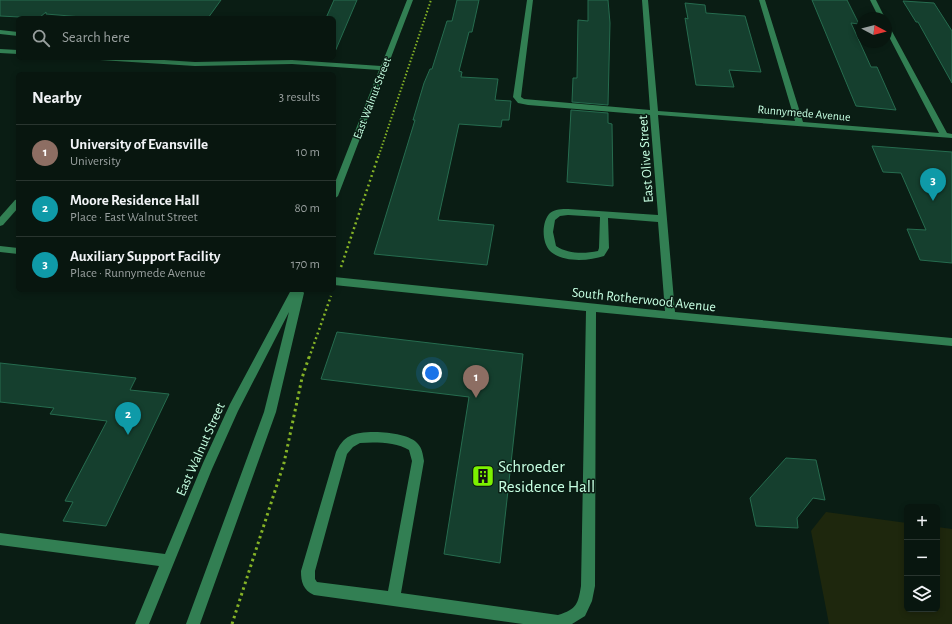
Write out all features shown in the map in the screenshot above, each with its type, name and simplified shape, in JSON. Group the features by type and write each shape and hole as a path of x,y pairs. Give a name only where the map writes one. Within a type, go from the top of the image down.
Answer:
{"street":[{"name":"East Walnut Street","path":"336,191 410,0"},
{"name":"Runnymede Avenue","path":"530,0 517,97 521,101 528,103 948,136"},
{"name":"East Olive Street","path":"645,0 670,316"},
{"path":"762,0 800,125"},
{"path":"873,0 879,12"},
{"path":"0,32 16,34"},
{"path":"892,36 948,136"},
{"path":"0,51 16,52"},
{"path":"132,60 195,64 292,62 384,68"},
{"path":"282,60 292,62"},
{"path":"0,223 16,204"},
{"path":"604,215 604,248 601,254 593,257 568,255 553,248 549,243 550,222 552,216 558,213 604,215 662,220"},
{"path":"0,249 16,251"},
{"name":"South Rotherwood Avenue","path":"336,282 670,316 952,342"},
{"name":"East Walnut Street","path":"142,624 207,467 234,408 295,292"},
{"path":"193,624 270,412 299,292"},
{"path":"393,599 418,461 416,452 412,445 402,441 365,437 355,439 347,444 342,452 308,571 308,582 314,588 558,622 574,618 584,607 588,586 591,308"},
{"path":"0,539 169,561"}],"path":[{"path":"341,267 431,0"},
{"path":"232,624 284,463 302,378 329,300"}],"green space":[{"path":"826,512 904,523 904,612 940,612 940,527 952,529 952,624 829,624 811,531"}],"building":[{"path":"0,0 221,0 209,16 70,16 46,14 46,12 41,16 0,16"},
{"path":"334,0 357,0 336,49 336,16 327,16"},
{"path":"457,0 479,0 472,32 469,32 459,71 462,72 461,77 498,79 495,100 511,101 509,120 502,120 501,127 459,124 438,220 494,225 487,265 374,254 415,120 413,120 424,83 430,69 432,69 447,21 452,21"},
{"path":"588,0 608,0 610,23 608,105 572,102 573,78 577,78 578,20 588,21"},
{"path":"812,0 847,0 856,18 856,24 851,23 856,34 856,48 862,48 871,67 877,67 896,110 856,106"},
{"path":"903,1 934,3 952,31 952,83 918,22 916,22"},
{"path":"685,3 705,5 706,13 745,16 761,72 729,70 734,87 696,85 685,18 688,19"},
{"path":"571,110 608,113 608,123 612,124 613,186 567,182"},
{"path":"872,146 952,152 952,263 920,260 907,229 926,230 901,173 883,172"},
{"name":"Schroeder Residence Hall","path":"337,332 523,354 500,563 444,554 469,397 321,379"},
{"path":"0,363 136,378 130,390 169,394 106,526 63,521 73,502 65,501 107,421 50,414 54,408 0,402"},
{"path":"786,458 816,460 825,500 813,498 797,518 798,528 756,526 750,498"}],"place":[{"name":"Auxiliary Support Facility","path":"933,201"},
{"name":"University of Evansville","path":"476,398"},
{"name":"Moore Residence Hall","path":"128,435"},
{"name":"Schroeder Residence Hall","path":"483,476"}]}
